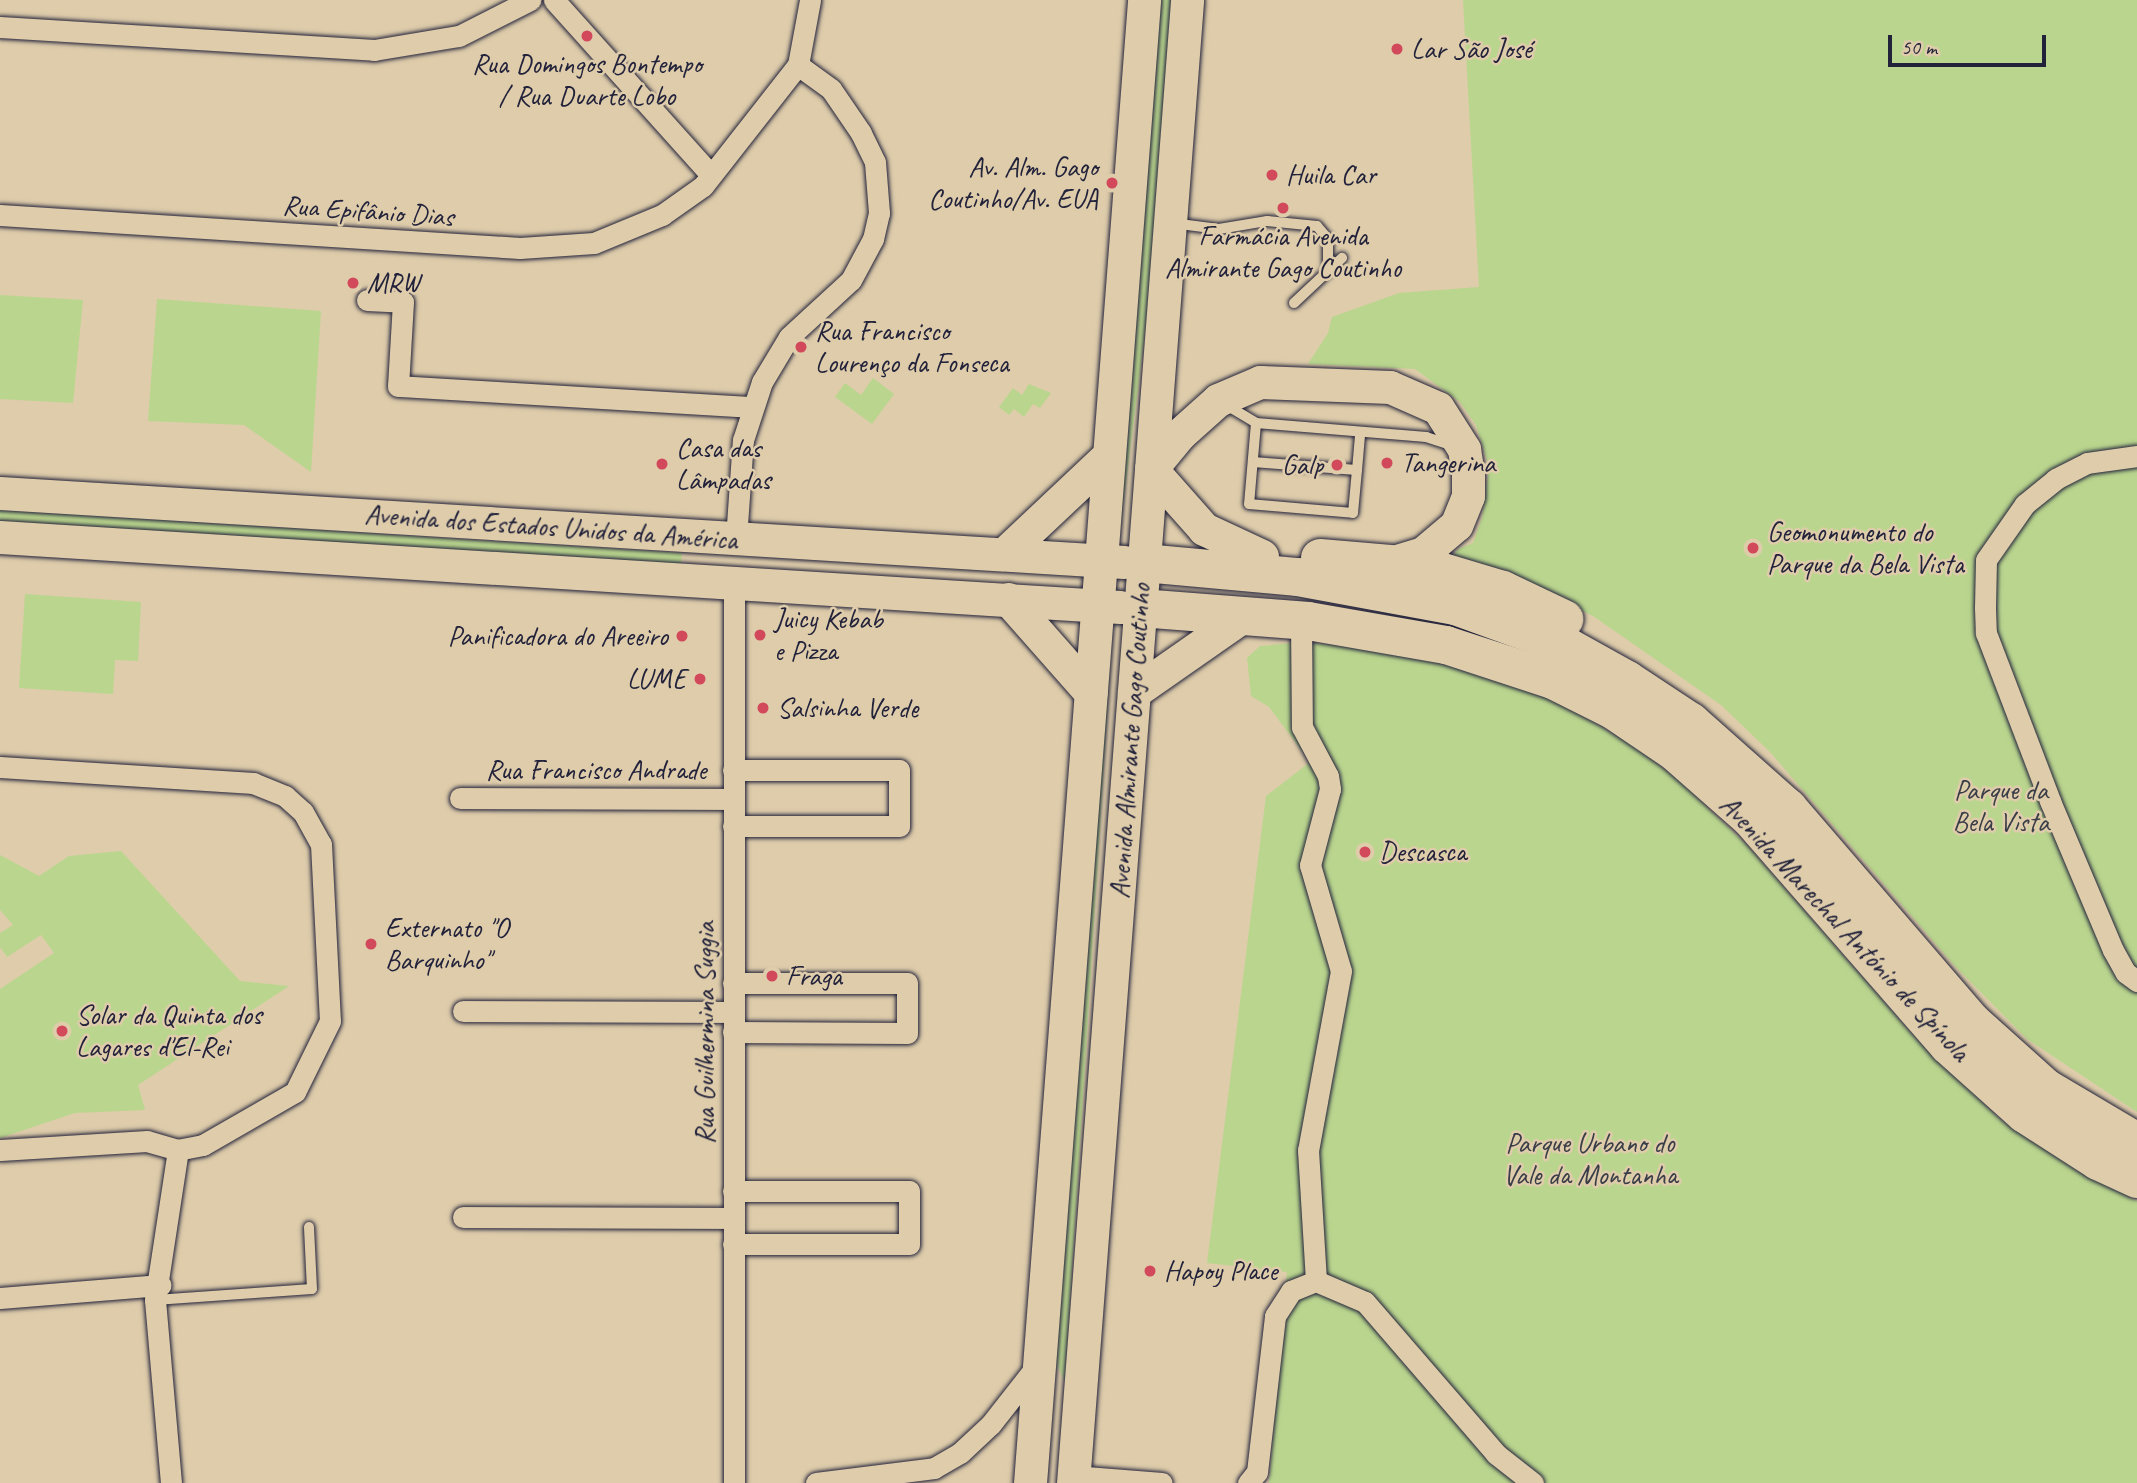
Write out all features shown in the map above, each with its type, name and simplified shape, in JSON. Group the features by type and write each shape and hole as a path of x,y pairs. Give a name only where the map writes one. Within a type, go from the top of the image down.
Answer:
{"highway":[{"path":"1194,565 1262,556 1393,562 1503,590 1595,634 1676,690 1736,742 1763,770 1788,808"},
{"name":"Avenida Marechal António de Spínola","path":"1143,563 1194,565 1407,595 1509,623 1568,647 1691,722 1788,808 1970,1021 2046,1088 2137,1142"},
{"name":"Avenida Marechal António de Spínola","path":"1140,608 1300,621 1396,634 1497,660 1553,680 1634,724 1675,752 1751,819 1948,1045 2025,1114 2098,1161 2137,1179"}],"main road":[{"name":"Avenida Almirante Gago Coutinho","path":"1031,1469 1144,0"},
{"name":"Avenida Almirante Gago Coutinho","path":"1073,1479 1187,0"},
{"path":"1262,556 1204,529 1151,469 1180,434 1218,400 1260,382 1390,387 1438,408 1464,449 1468,496 1456,525 1423,553 1393,562"},
{"path":"1004,554 1109,455"},
{"name":"Avenida dos Estados Unidos da América","path":"0,493 1143,563"},
{"name":"Avenida dos Estados Unidos da América","path":"0,537 1140,608"},
{"path":"734,582 736,539"},
{"path":"1008,598 1091,693"},
{"path":"1134,692 1243,616"},
{"path":"1031,1469 1073,1479"}],"street":[{"path":"0,27 374,50 459,36 530,0"},
{"path":"554,0 709,173"},
{"path":"736,539 743,440 751,407 789,337 851,280 873,239 879,213 874,162 862,133 831,89 798,65 810,0"},
{"name":"Rua Epifânio Dias","path":"0,215 545,249 594,243 640,227 683,202 702,186 709,173 775,99 798,65"},
{"path":"367,300 403,302 398,386 751,407"},
{"path":"2137,456 2087,463 2056,479 2025,504 1986,560 1984,608 1986,633 2050,801 2113,950 2137,981"},
{"name":"Rua Guilhermina Suggia","path":"734,582 734,1483"},
{"path":"1300,621 1302,726 1328,776 1330,789 1311,871 1341,971 1308,1150 1316,1281"},
{"path":"0,767 253,783 285,796 303,812 321,844 330,1021 317,1054 295,1092 203,1145 178,1150 147,1141 0,1150"},
{"path":"733,770 899,770 899,826 733,825"},
{"name":"Rua Francisco Andrade","path":"460,798 733,799"},
{"path":"463,1011 733,1022 907,1033 907,983 733,983"},
{"path":"171,1483 158,1293 178,1150"},
{"path":"733,1191 909,1191 909,1244 733,1244"},
{"path":"463,1217 733,1218"},
{"path":"1248,1483 1257,1472 1275,1316 1292,1291 1316,1281 1365,1302 1496,1454 1533,1483"},
{"path":"0,1298 158,1293"},
{"path":"816,1483 934,1468 960,1453 991,1423 1040,1362"},
{"path":"1073,1479 1162,1483"}],"lane":[{"path":"1170,223 1219,229 1267,221 1317,226 1328,239 1328,271"},
{"path":"1294,303 1342,258"},
{"path":"1218,400 1256,423 1426,437 1464,449"},
{"path":"1256,423 1249,504 1353,513 1360,432"},
{"path":"1253,461 1357,470"},
{"path":"158,1293 312,1289 309,1227"}],"green space":[{"path":"1158,0 1173,0 1153,268 1121,523 1115,522"},
{"name":"Parque da Bela Vista","path":"1463,0 2137,0 2137,1112 2027,1039 1954,965 1770,752 1721,705 1593,616 1523,584 1451,559 1458,549 1473,543 1482,518 1489,467 1476,425 1460,402 1415,369 1308,364 1328,333 1332,317 1399,293 1479,287"},
{"path":"0,295 83,300 73,403 0,399"},
{"path":"157,299 321,311 311,472 244,425 148,421"},
{"path":"873,378 894,394 872,424 835,397 845,383 861,395"},
{"path":"1029,384 1051,393 1040,408 1033,404 1024,417 1014,409 1009,415 999,407 1013,388 1022,395"},
{"path":"0,510 682,553 681,565 0,522"},
{"path":"25,594 141,602 138,661 115,660 113,694 19,688"},
{"name":"Parque Urbano do Vale da Montanha","path":"1304,642 1411,653 1553,699 1631,744 1675,777 1748,846 1913,1035 2001,1120 2074,1168 2137,1201 2137,1483 1269,1483 1287,1272 1207,1263 1266,796 1310,762 1269,707 1251,696 1247,658 1260,646"},
{"path":"1105,655 1111,655 1065,1382 1052,1354"},
{"path":"121,851 240,981 289,986 138,1085 145,1110 75,1113 0,1138 0,989 54,953 41,935 7,957 0,947 0,933 13,925 0,910 0,855 39,876 69,856"}],"place":[{"name":"Rua Domingos Bontempo / Rua Duarte Lobo","path":"587,36"},
{"name":"Lar São José","path":"1397,49"},
{"name":"Huila Car","path":"1272,175"},
{"name":"Av. Alm. Gago Coutinho/Av. EUA","path":"1112,183"},
{"name":"Farmácia Avenida Almirante Gago Coutinho","path":"1283,208"},
{"name":"MRW","path":"353,283"},
{"name":"Rua Francisco Lourenço da Fonseca","path":"801,347"},
{"name":"Tangerina","path":"1387,463"},
{"name":"Casa das Lâmpadas","path":"662,464"},
{"name":"Galp","path":"1337,465"},
{"name":"Geomonumento do Parque da Bela Vista","path":"1753,548"},
{"name":"Juicy Kebab e Pizza","path":"760,635"},
{"name":"Panificadora do Areeiro","path":"682,636"},
{"name":"LUME","path":"700,679"},
{"name":"Salsinha Verde","path":"763,708"},
{"name":"Descasca","path":"1365,852"},
{"name":"Externato \"O Barquinho\"","path":"371,944"},
{"name":"Fraga","path":"772,976"},
{"name":"Solar da Quinta dos Lagares d'El-Rei","path":"62,1031"},
{"name":"Hapoy Place","path":"1150,1271"}]}
